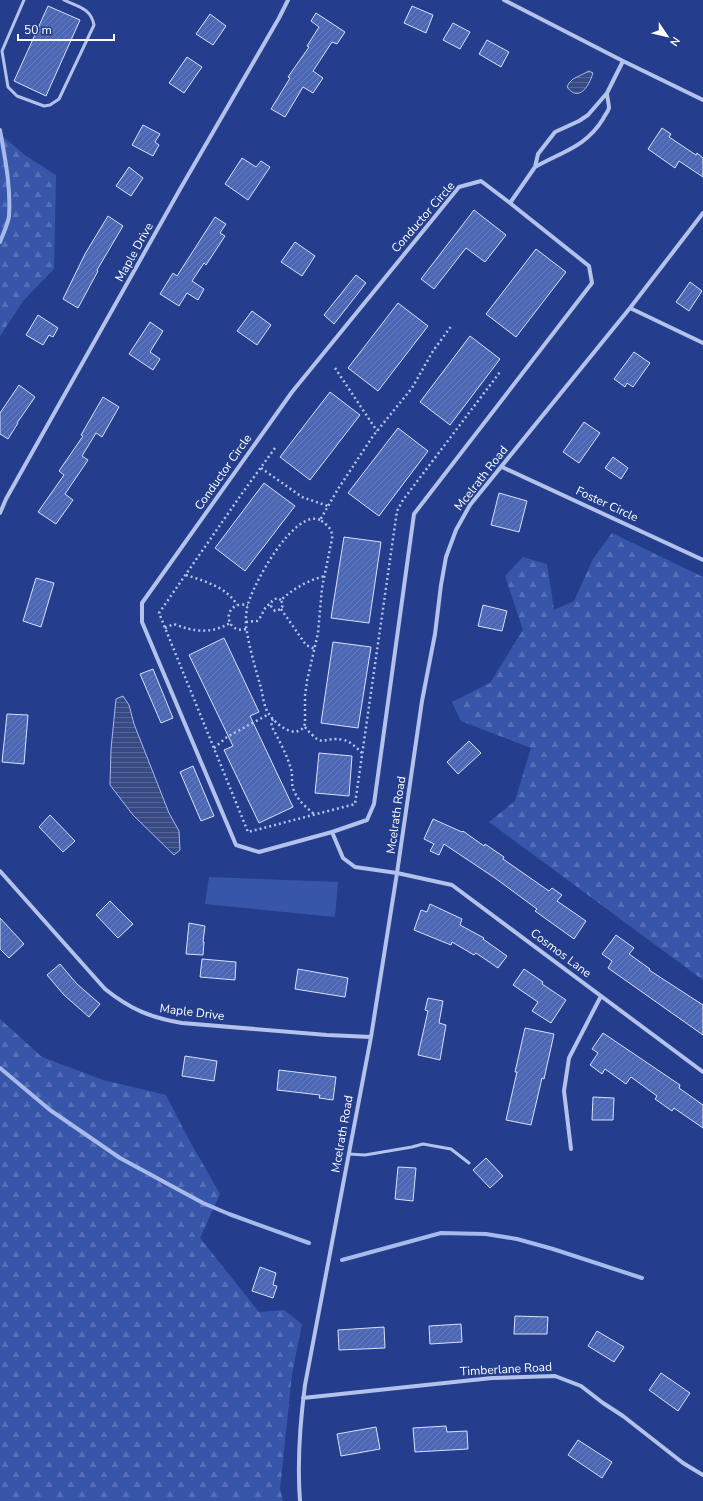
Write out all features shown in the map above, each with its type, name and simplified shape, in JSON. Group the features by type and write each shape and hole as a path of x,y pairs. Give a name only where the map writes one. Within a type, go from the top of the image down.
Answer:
{"street":[{"name":"Maple Drive","path":"0,513 6,499 53,414 288,0"},
{"path":"504,0 703,100"},
{"path":"510,203 535,167 538,154 555,132 579,121 588,115 607,93 623,61"},
{"path":"535,167 551,158 574,149 584,141 598,126 609,109 607,93"},
{"name":"Conductor Circle","path":"481,181 510,203 589,266 592,283 414,514 374,804 367,820 332,832 259,852 236,846 142,622 142,603 292,392 459,186 481,181"},
{"name":"Mcelrath Road","path":"300,1501 298,1480 299,1439 303,1398 371,1037 397,874 422,701 435,634 446,557 456,530 470,505 630,308 703,213"},
{"path":"630,308 703,343"},
{"name":"Foster Circle","path":"502,467 703,560"},
{"path":"332,832 343,858 355,867 397,874"},
{"name":"Maple Drive","path":"0,871 105,989 133,1009 149,1016 182,1023 327,1035 371,1037"},
{"name":"Cosmos Lane","path":"397,874 452,885 703,1072"},
{"path":"571,1150 564,1091 569,1058 601,996"},
{"name":"Timberlane Road","path":"303,1398 492,1378 555,1376 581,1386 623,1416 683,1463 703,1475"}],"lane":[{"path":"24,0 2,51 8,87 17,96 44,106 50,105 59,99 94,25 92,17 88,11 64,0"},
{"path":"349,1154 365,1155 423,1144 451,1149 469,1162"}],"path":[{"path":"320,520 338,489 377,432 412,388 433,351 452,325"},
{"path":"335,368 377,432"},
{"path":"275,448 159,613 248,832 355,804 398,507 500,372"},
{"path":"261,468 302,497 328,506"},
{"path":"304,727 296,732 292,732 285,729 269,714 246,629 246,622 250,598 268,563 290,533 304,521 318,519 328,526 332,534 322,588 318,632 306,689 304,727 314,738 320,741 345,740 362,753"},
{"path":"186,574 217,586 237,605"},
{"path":"281,600 288,593 311,580 325,576"},
{"path":"246,622 257,621 262,616 266,607 274,599 277,598 281,600"},
{"path":"281,600 283,605 281,609 306,645 314,649"},
{"path":"270,604 275,611 281,609"},
{"path":"246,629 240,630 234,628 230,623 229,613 237,605 248,605"},
{"path":"165,628 174,624 195,631 216,630 230,623"},
{"path":"214,748 227,737 269,714"},
{"path":"273,719 271,722 272,727 286,754 291,770 293,787 298,799 314,814"}],"green space":[{"path":"0,134 26,156 56,175 54,269 23,301 0,336"},
{"path":"612,533 703,577 703,980 489,822 515,801 531,748 461,721 452,702 490,683 523,630 505,576 523,557 547,564 554,610 574,601 593,559"},
{"path":"209,877 338,882 335,917 205,904"},
{"path":"0,1019 42,1057 103,1080 166,1095 188,1138 220,1194 200,1238 259,1312 284,1310 302,1324 292,1374 280,1489 283,1501 0,1501"}],"shaded area":[{"path":"589,71 593,73 589,83 583,91 579,93 571,92 567,87 569,83 573,79"},
{"path":"123,696 129,705 134,724 169,813 179,831 180,850 174,855 133,815 110,785 111,749 116,699"}],"building":[{"path":"48,6 80,20 46,96 14,81"},
{"path":"412,6 433,15 426,33 404,23"},
{"path":"316,13 345,32 337,44 332,42 313,71 323,78 313,93 303,87 285,117 271,109 290,78 288,77 309,47 307,46 319,27 311,21"},
{"path":"210,14 226,26 213,45 196,34"},
{"path":"453,23 470,32 460,49 443,40"},
{"path":"487,40 509,52 501,67 479,54"},
{"path":"187,57 202,67 184,93 169,83"},
{"path":"143,125 160,134 155,142 159,145 153,156 132,145"},
{"path":"662,128 671,134 669,137 703,158 703,177 679,161 675,168 648,149"},
{"path":"242,158 256,167 261,161 270,167 248,200 225,184"},
{"path":"129,167 143,178 131,196 116,186"},
{"path":"474,210 506,235 485,262 466,248 434,289 421,279"},
{"path":"108,216 123,226 97,270 98,271 78,308 63,299 85,254"},
{"path":"215,217 226,224 220,233 225,236 206,265 204,263 192,281 204,289 198,300 187,293 179,306 160,294 173,273 177,276"},
{"path":"295,242 315,256 302,276 281,262"},
{"path":"536,249 566,272 516,337 486,314"},
{"path":"356,275 366,283 334,324 324,315"},
{"path":"690,282 702,291 689,311 676,302"},
{"path":"398,303 428,326 378,391 348,368"},
{"path":"252,311 271,325 257,345 237,331"},
{"path":"38,315 58,328 53,337 49,335 43,345 26,335"},
{"path":"150,322 163,331 150,352 160,359 153,370 129,354"},
{"path":"470,336 500,359 450,425 420,402"},
{"path":"634,352 650,363 633,387 627,383 625,387 614,379"},
{"path":"19,385 35,397 8,439 0,434 0,413"},
{"path":"330,392 360,415 310,480 280,457"},
{"path":"103,397 119,407 102,437 96,433 82,456 88,460 65,494 73,500 56,524 38,512 64,475 59,471 83,436 81,435"},
{"path":"584,422 600,433 579,463 563,452"},
{"path":"398,428 428,451 379,516 348,493"},
{"path":"613,457 628,468 621,479 605,468"},
{"path":"264,483 295,506 245,571 215,548"},
{"path":"499,493 527,501 519,532 491,525"},
{"path":"344,537 381,542 369,623 331,618"},
{"path":"36,578 54,583 41,627 23,621"},
{"path":"483,605 507,611 502,631 478,626"},
{"path":"224,638 259,712 250,716 293,807 259,823 224,750 233,746 189,655"},
{"path":"333,642 371,647 358,728 321,723"},
{"path":"153,669 173,718 161,723 140,674"},
{"path":"7,714 28,715 24,764 2,762"},
{"path":"469,741 481,753 458,774 447,762"},
{"path":"319,753 352,756 349,796 315,793"},
{"path":"193,766 214,816 201,821 180,772"},
{"path":"50,815 75,841 63,852 39,827"},
{"path":"433,819 462,832 463,831 484,846 485,844 504,857 503,859 549,891 552,888 562,895 557,901 586,921 574,939 535,911 537,909 495,878 444,844 439,855 430,851 434,844 424,839"},
{"path":"110,901 133,924 118,938 96,915"},
{"path":"430,904 462,919 460,925 484,938 483,939 507,956 498,968 476,953 474,955 452,942 451,945 414,930 421,910 427,912"},
{"path":"0,918 24,944 9,958 0,949"},
{"path":"189,923 205,926 203,955 186,954"},
{"path":"616,935 634,948 629,954 650,969 649,970 703,1005 703,1035 608,968 612,961 602,954"},
{"path":"202,959 236,962 235,980 200,977"},
{"path":"60,964 77,984 100,1004 89,1017 64,995 47,975"},
{"path":"298,969 348,978 345,997 295,989"},
{"path":"524,969 543,982 542,984 566,1000 551,1023 532,1011 538,1002 513,985"},
{"path":"428,998 443,1001 439,1023 446,1025 440,1060 418,1055 428,1011 425,1010"},
{"path":"525,1028 554,1034 544,1079 542,1078 531,1125 506,1120"},
{"path":"603,1033 680,1085 679,1088 703,1105 703,1128 674,1108 672,1111 655,1099 657,1096 631,1077 626,1084 605,1069 602,1074 590,1065 598,1053 592,1049"},
{"path":"185,1056 217,1061 214,1081 182,1076"},
{"path":"279,1070 336,1077 333,1100 319,1098 320,1095 277,1090"},
{"path":"593,1097 614,1098 613,1120 592,1120"},
{"path":"486,1158 503,1176 490,1188 473,1170"},
{"path":"398,1167 416,1168 413,1201 395,1199"},
{"path":"260,1267 276,1273 273,1285 277,1286 273,1298 252,1291"},
{"path":"515,1316 548,1317 547,1334 514,1334"},
{"path":"461,1324 462,1342 430,1344 429,1326"},
{"path":"384,1327 385,1348 339,1350 338,1330"},
{"path":"597,1331 624,1347 614,1362 588,1346"},
{"path":"661,1373 690,1393 678,1411 649,1390"},
{"path":"446,1426 447,1432 467,1431 468,1449 415,1452 413,1428"},
{"path":"376,1427 380,1449 341,1456 337,1434"},
{"path":"578,1440 612,1462 602,1478 568,1455"}],"waterway":[{"path":"0,130 9,194 9,216 7,226 0,242"},
{"path":"0,1068 50,1110 120,1158 203,1203 309,1243"},
{"path":"342,1260 441,1233 486,1234 517,1239 553,1249 642,1278"}]}
